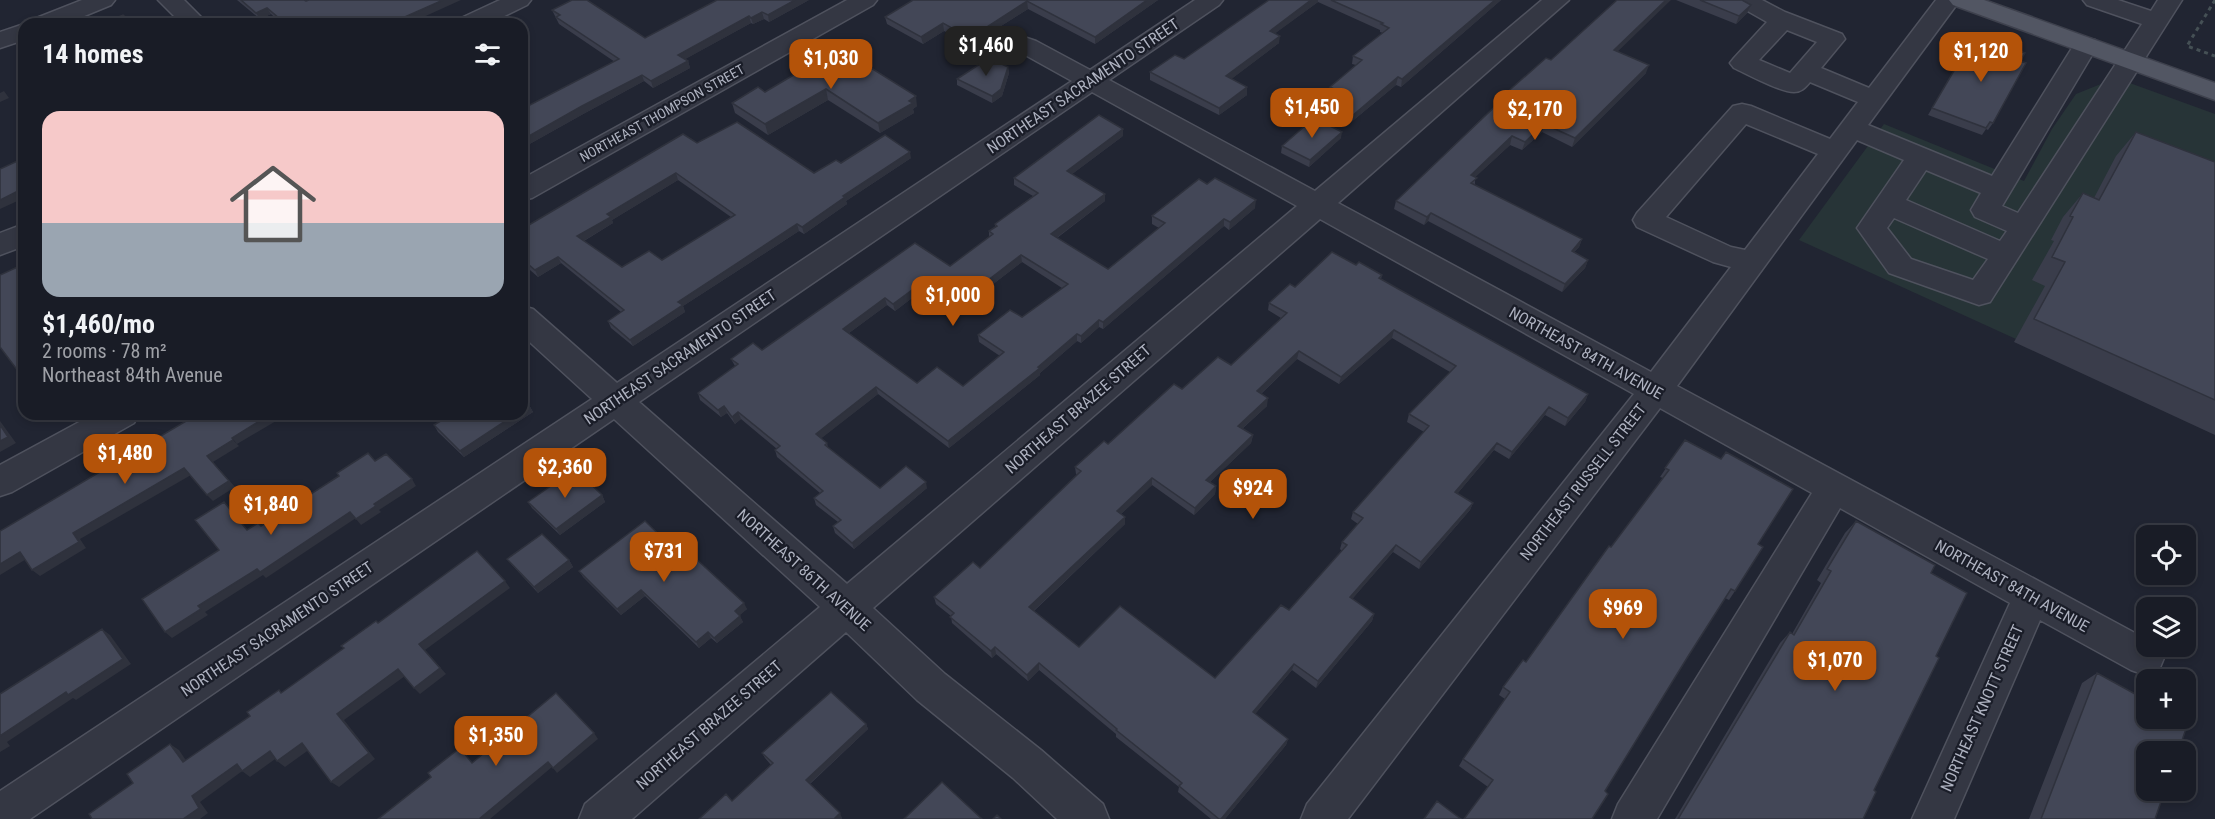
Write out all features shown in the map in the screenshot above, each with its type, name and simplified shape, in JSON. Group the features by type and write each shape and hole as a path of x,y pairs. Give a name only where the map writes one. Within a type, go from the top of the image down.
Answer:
{"main road":[{"path":"1961,0 2215,92"}],"street":[{"path":"58,18 103,0"},
{"path":"170,0 190,18"},
{"path":"481,18 519,0"},
{"name":"NORTHEAST THOMPSON STREET","path":"528,188 865,0"},
{"name":"NORTHEAST SACRAMENTO STREET","path":"0,815 1211,0"},
{"name":"NORTHEAST BRAZEE STREET","path":"600,819 1557,0"},
{"path":"1745,0 1759,9 1833,39 1794,84 1743,63 1783,19"},
{"name":"NORTHEAST RUSSELL STREET","path":"1322,819 1655,391 1948,0"},
{"path":"2095,0 2156,21"},
{"path":"1921,157 1872,228 1900,266 1979,294 2170,0"},
{"path":"0,41 18,34"},
{"path":"2024,226 1985,210 2086,45"},
{"name":"NORTHEAST 84TH AVENUE","path":"1028,46 2145,658"},
{"path":"1805,71 1873,99"},
{"path":"1751,262 1723,255 1647,220 1742,111 1843,140 1921,157 1998,189"},
{"path":"1888,204 2006,255"},
{"path":"0,245 18,237"},
{"name":"NORTHEAST 86TH AVENUE","path":"528,322 846,607 931,687 1027,764 1088,819"},
{"path":"0,482 111,420"},
{"path":"1633,819 1834,488"},
{"name":"NORTHEAST KNOTT STREET","path":"1933,819 2032,597"}],"path":[{"path":"2214,0 2187,46 2215,56"}],"shaded area":[{"path":"2116,78 2215,114 2215,430 1799,240 1884,124 2024,181 2052,129 2076,94"}],"building":[{"path":"241,0 443,0 402,18 279,18 267,8 256,13"},
{"path":"572,0 587,0 645,38 717,0 795,0 768,15 762,12 751,18 749,16 678,55 688,61 651,81 642,75 528,137 528,106 619,59 556,17 560,15 552,10"},
{"path":"913,0 1147,0 1095,37 1027,1 970,38 943,23 921,37 885,17"},
{"path":"1269,0 1311,0 1270,31 1280,36 1226,76 1247,87 1219,108 1150,72 1175,55 1184,59"},
{"path":"1331,0 1495,0 1402,79 1398,77 1352,116 1320,100 1334,89 1330,87 1362,60 1353,56 1389,28 1381,24 1383,23"},
{"path":"1617,0 1666,0 1614,50 1649,65 1575,138 1544,124 1525,142 1512,136 1471,175 1477,178 1471,183 1582,239 1572,251 1588,260 1565,284 1431,213 1427,217 1396,201 1506,96 1504,95 1546,58 1551,60"},
{"path":"1700,0 1742,0 1751,5 1739,16"},
{"path":"1982,38 2025,53 2020,61 2026,63 1993,123 1990,122 1986,128 1932,108 1965,52 1973,55"},
{"path":"839,48 916,96 909,101 913,103 878,123 826,89 765,124 732,103 758,87 765,92"},
{"path":"989,58 1008,67 1001,89 992,96 957,79"},
{"path":"1099,115 1123,129 1067,171 1105,194 1051,234 1108,269 1165,223 1152,216 1199,179 1207,184 1215,178 1256,200 1230,222 1224,219 1103,322 1099,320 1081,336 1077,334 1038,367 1040,368 948,441 876,387 816,434 827,443 825,445 880,488 906,466 926,482 852,543 833,526 841,520 814,498 823,491 775,450 780,446 738,412 732,417 724,406 718,410 698,393 738,364 731,359 753,343 762,350 915,243 950,266 993,234 989,231 997,226 995,224 1038,193 1014,178","holes":["1021,255 1068,284 1022,317 1010,310 978,335 1004,352 963,386 937,367 917,383 843,329 885,298 893,304 919,285 942,300 956,289 966,297"]},
{"path":"1314,118 1342,132 1310,160 1282,146"},
{"path":"737,122 814,173 836,160 841,163 885,135 910,152 843,196 845,197 802,227 797,224 678,302 683,305 630,340 608,321 624,310 558,257 535,270 528,264 528,225 683,134 697,143","holes":["676,173 735,215 662,260 649,251 622,267 577,236 611,217 607,214"]},
{"path":"2136,132 2215,162 2215,400 2034,319 2065,262 2052,257 2073,217 2070,216 2083,193 2099,200"},
{"path":"18,161 18,191 0,200 0,169"},
{"path":"1332,252 1356,265 1359,262 1382,275 1379,278 1588,394 1568,418 1549,407 1512,452 1497,443 1455,492 1473,503 1421,562 1396,545 1350,597 1374,614 1318,681 1294,664 1253,712 1288,739 1219,819 1179,786 1182,783 1116,730 1039,663 1027,675 995,647 991,651 950,617 954,613 934,597 973,562 980,568 1081,471 1075,467 1104,441 1108,444 1174,384 1182,389 1218,357 1231,365 1287,313 1269,303 1290,284 1295,287","holes":["1394,330 1456,366 1409,414 1429,426 1353,512 1363,518 1342,542 1347,545 1289,610 1281,605 1215,678 1120,606 1079,647 1029,607 1125,517 1117,511 1152,478 1195,508 1216,486 1206,480 1253,435 1238,426 1268,398 1257,391 1299,351 1341,377"]},
{"path":"18,267 18,371 0,347 0,275"},
{"path":"188,420 261,420 207,456 229,481 207,495 184,468 73,533 79,542 32,570 20,552 0,564 0,531"},
{"path":"442,420 507,420 460,451 434,425"},
{"path":"0,425 8,437 0,441"},
{"path":"1685,440 1721,459 1726,452 1793,489 1758,544 1763,547 1735,591 1731,589 1687,658 1605,791 1608,794 1592,819 1464,819 1493,780 1463,759 1510,692 1503,687 1523,660 1526,662 1609,546 1611,547 1669,470 1665,468"},
{"path":"368,453 375,461 386,454 412,479 356,519 350,512 260,572 257,569 198,606 201,609 165,632 142,599 219,550 195,520 224,502 247,530 258,523 261,526 339,476 337,473"},
{"path":"575,469 602,495 556,529 528,502"},
{"path":"645,521 687,562 694,557 744,603 735,611 740,616 714,638 708,632 696,642 641,590 617,609 579,571"},
{"path":"1856,521 1935,565 1931,573 1967,593 1936,656 1939,658 1874,790 1876,792 1863,819 1678,819 1790,632 1794,635 1831,571 1827,569"},
{"path":"542,534 569,560 534,587 507,559"},
{"path":"477,551 505,581 419,644 440,668 414,688 398,669 337,714 369,753 331,782 302,743 277,761 270,751 242,771 237,764 192,796 199,808 183,819 92,819 89,814 133,783 127,774 170,744 183,762 250,716 247,712 279,690 281,693 344,648 341,646 376,621 378,623"},
{"path":"102,629 123,659 68,695 66,692 0,736 0,694"},
{"path":"2097,673 2136,694 2136,729 2186,729 2182,741 2136,741 2136,801 2161,801 2155,819 2041,819"},
{"path":"831,692 866,724 806,780 840,813 834,819 699,819 726,794 732,801 773,763 762,753"},
{"path":"556,693 594,733 553,768 548,762 479,819 378,819 431,777 428,773 460,748 472,763"},
{"path":"942,782 982,819 904,819"},
{"path":"1437,801 1461,819 1424,819"}]}
